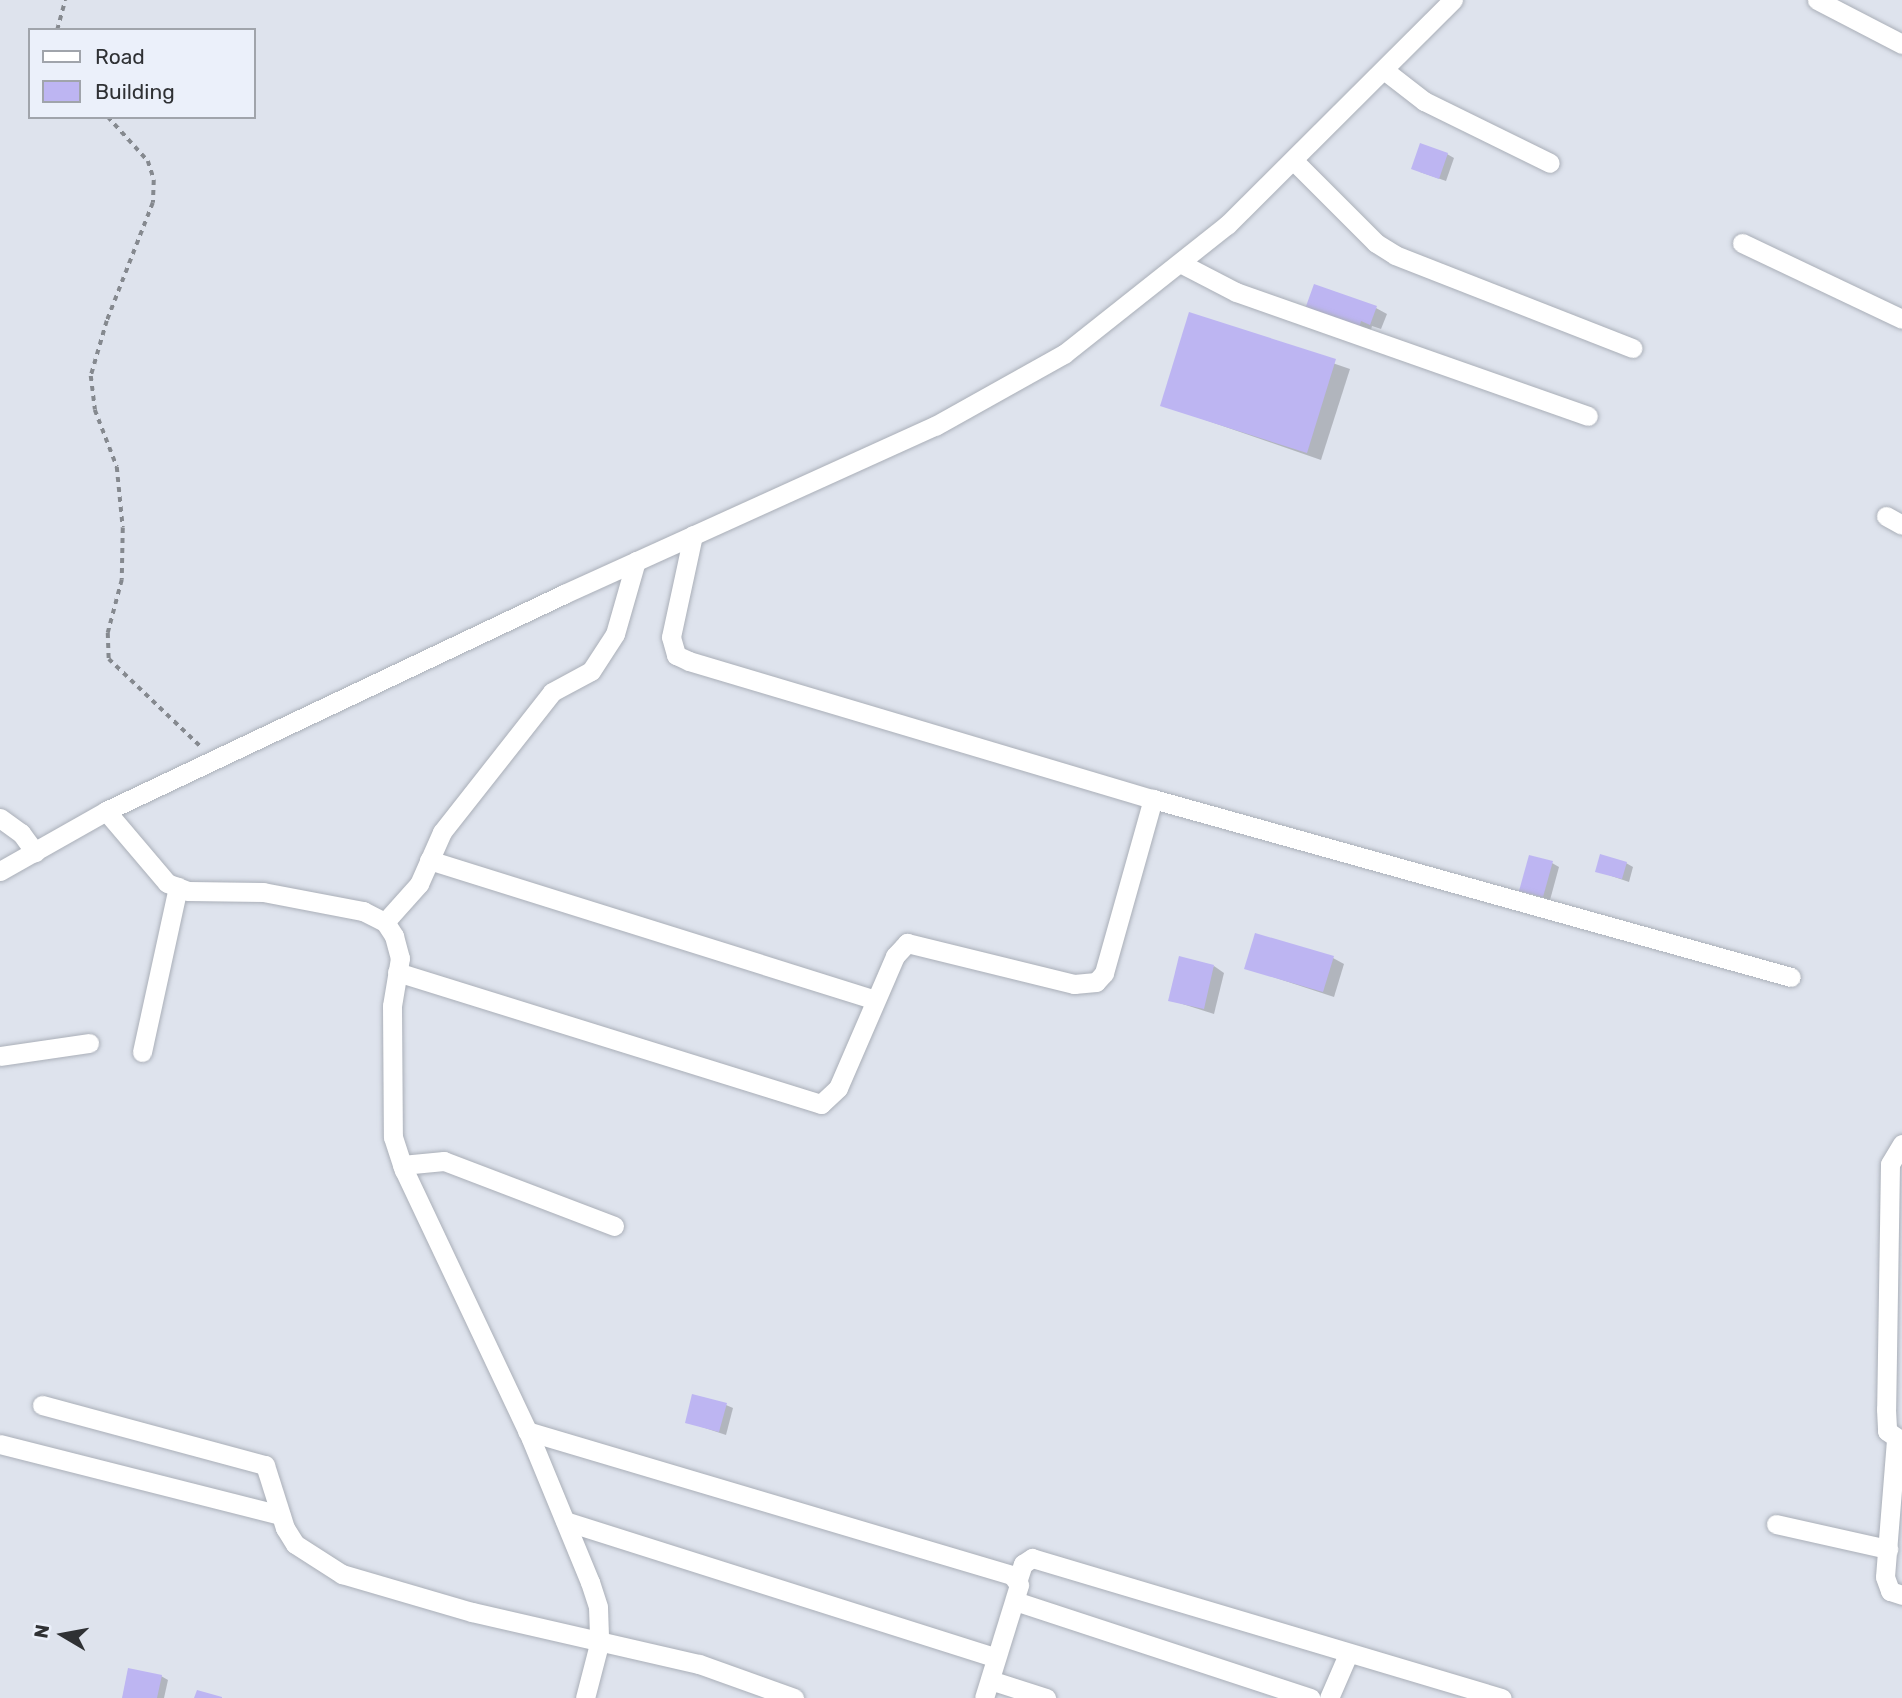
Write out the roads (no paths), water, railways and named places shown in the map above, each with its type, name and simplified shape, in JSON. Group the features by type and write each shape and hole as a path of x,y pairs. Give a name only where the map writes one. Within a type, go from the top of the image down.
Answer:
{"street":[{"path":"0,871 106,811 636,561 934,426 1052,360 1109,322 1180,263 1294,161 1453,0"},
{"path":"1817,0 1902,44"},
{"path":"1384,70 1424,101 1550,163"},
{"path":"1294,161 1376,243 1395,254 1633,348"},
{"path":"1742,243 1902,320"},
{"path":"1180,263 1236,292 1588,416"},
{"path":"692,535 671,636 676,655 1153,799 1791,977"},
{"path":"385,922 419,884 442,832 552,692 590,671 615,634 636,561"},
{"path":"397,972 813,1104 828,1100 838,1088 895,956 906,943 1074,985 1096,982 1104,973 1153,799"},
{"path":"106,811 167,883 178,887 263,892 363,911 385,922 394,936 397,972 392,1006 393,1137 402,1165 527,1431 598,1607 599,1644 585,1698"},
{"path":"0,818 21,833 35,852"},
{"path":"429,860 876,1000"},
{"path":"142,1052 178,887"},
{"path":"0,1055 89,1043"},
{"path":"1900,1150 1890,1164 1895,1258 1894,1352 1888,1431 1899,1440 1886,1585 1902,1595"},
{"path":"402,1165 444,1161 614,1226"},
{"path":"42,1405 258,1461 268,1471 280,1515 305,1553 342,1573 599,1644 699,1664 794,1698"},
{"path":"527,1431 1018,1579"},
{"path":"0,1444 280,1515"},
{"path":"565,1521 996,1658"},
{"path":"1776,1524 1888,1549"},
{"path":"1046,1698 987,1689 1023,1564 1032,1559 1502,1698"},
{"path":"1014,1601 1310,1698"},
{"path":"1329,1698 1348,1654"}]}
